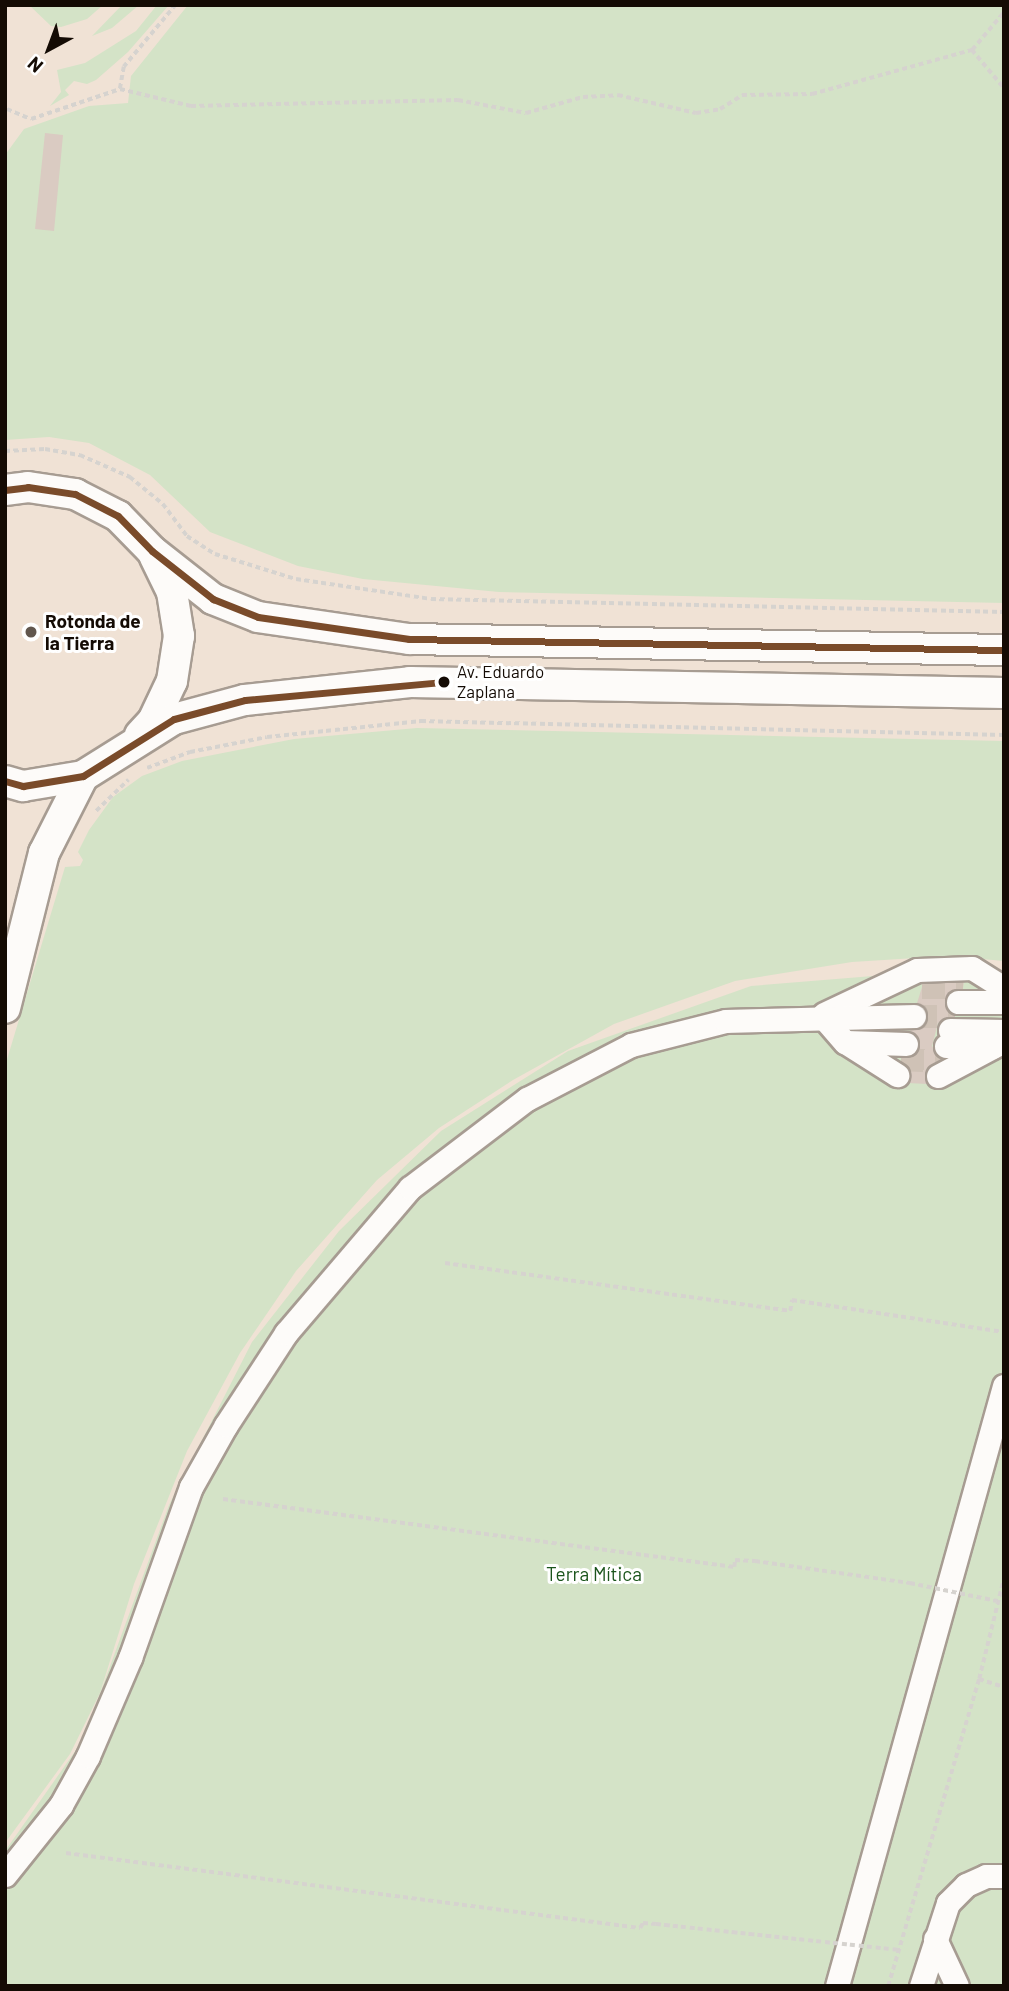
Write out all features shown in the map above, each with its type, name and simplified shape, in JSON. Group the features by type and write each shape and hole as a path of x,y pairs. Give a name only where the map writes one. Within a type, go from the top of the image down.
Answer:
{"main road":[{"path":"13,484 75,494 118,516 152,551 213,598 258,617 409,639 1004,650"},
{"path":"131,768 172,681 179,636 172,592 152,551"},
{"path":"5,781 23,786 131,768 174,719 245,700 410,682 1004,693"},
{"path":"5,1008 44,853 83,776"}],"lane":[{"path":"833,1029 847,1002 876,987 917,970 972,968 1003,992 950,1031"},
{"path":"876,987 910,1030"},
{"path":"847,1002 910,1030"},
{"path":"950,1031 1004,1016"},
{"path":"5,1875 61,1805 88,1756 130,1658 191,1487 226,1425 286,1333 410,1188 527,1099 631,1045 726,1021 833,1029 910,1030"},
{"path":"833,1029 910,1030"},
{"path":"833,1029 870,1059 910,1030"},
{"path":"950,1031 1001,1040"},
{"path":"950,1031 968,1061 1001,1040"},
{"path":"837,1986 1004,1386"},
{"path":"921,1986 935,1939 957,1893 986,1876 1004,1876"},
{"path":"935,1939 957,1986"}],"path":[{"path":"120,89 124,67 176,5"},
{"path":"7,109 31,119 120,89 191,106 458,100 526,113 583,97 618,95 696,113 720,110 742,95 812,94 972,50 1004,12"},
{"path":"972,50 1004,88"},
{"path":"5,451 46,449 80,455 117,471 163,504 187,536 215,554 296,579 431,599 1004,612"},
{"path":"94,813 131,768 190,752 268,737 421,721 1004,735"},
{"path":"445,1263 790,1311 792,1300 1004,1332"},
{"path":"223,1499 734,1567 735,1560 755,1561 910,1583 997,1601"},
{"path":"888,1986 979,1679 1004,1577"},
{"path":"979,1679 1004,1687"},
{"path":"66,1853 640,1928 643,1923 656,1924 898,1950"}],"green space":[{"path":"29,5 103,5 87,19 61,27 51,26"},
{"path":"122,5 139,5 112,28 92,36"},
{"path":"157,5 169,5 128,52 96,80 87,84 74,81 65,90 69,95 50,106 61,92 57,70 85,63 136,31"},
{"path":"188,5 1004,5 1004,603 499,592 363,579 298,566 210,532 150,475 89,443 49,437 5,440 5,155 24,129 89,106 128,103 131,76"},
{"path":"417,728 1004,741 1004,961 948,956 852,962 735,981 614,1024 513,1080 439,1128 377,1180 296,1271 240,1353 187,1451 134,1584 100,1693 70,1754 5,1843 5,1066 65,867 80,866 83,860 78,852 89,830 113,797 142,776 182,761 294,739"},
{"name":"Terra Mítica","path":"984,967 1004,970 1004,1986 5,1986 5,1851 83,1740 169,1505 252,1342 339,1231 441,1131 568,1051 751,986"}],"building":[{"path":"45,133 63,135 54,231 35,229"},
{"path":"964,982 963,988 946,996 946,1008 955,1015 938,1023 932,1046 941,1059 926,1069 927,1084 908,1083 910,1069 901,1061 913,1056 920,1045 910,1030 927,1022 926,1009 917,1003 923,984"}],"tunnel":[{"path":"922,987 963,987"},
{"path":"914,1016 955,1016"},
{"path":"901,1059 942,1061"}],"transit line":[{"path":"5,490 28,487 75,494 118,516 152,551 213,599 258,617 409,639 1004,650"},
{"path":"5,781 23,786 83,776 174,719 245,700 444,682"}],"place":[{"name":"Rotonda de la Tierra","path":"31,632"},
{"name":"Av. Eduardo Zaplana","path":"444,682"}]}
